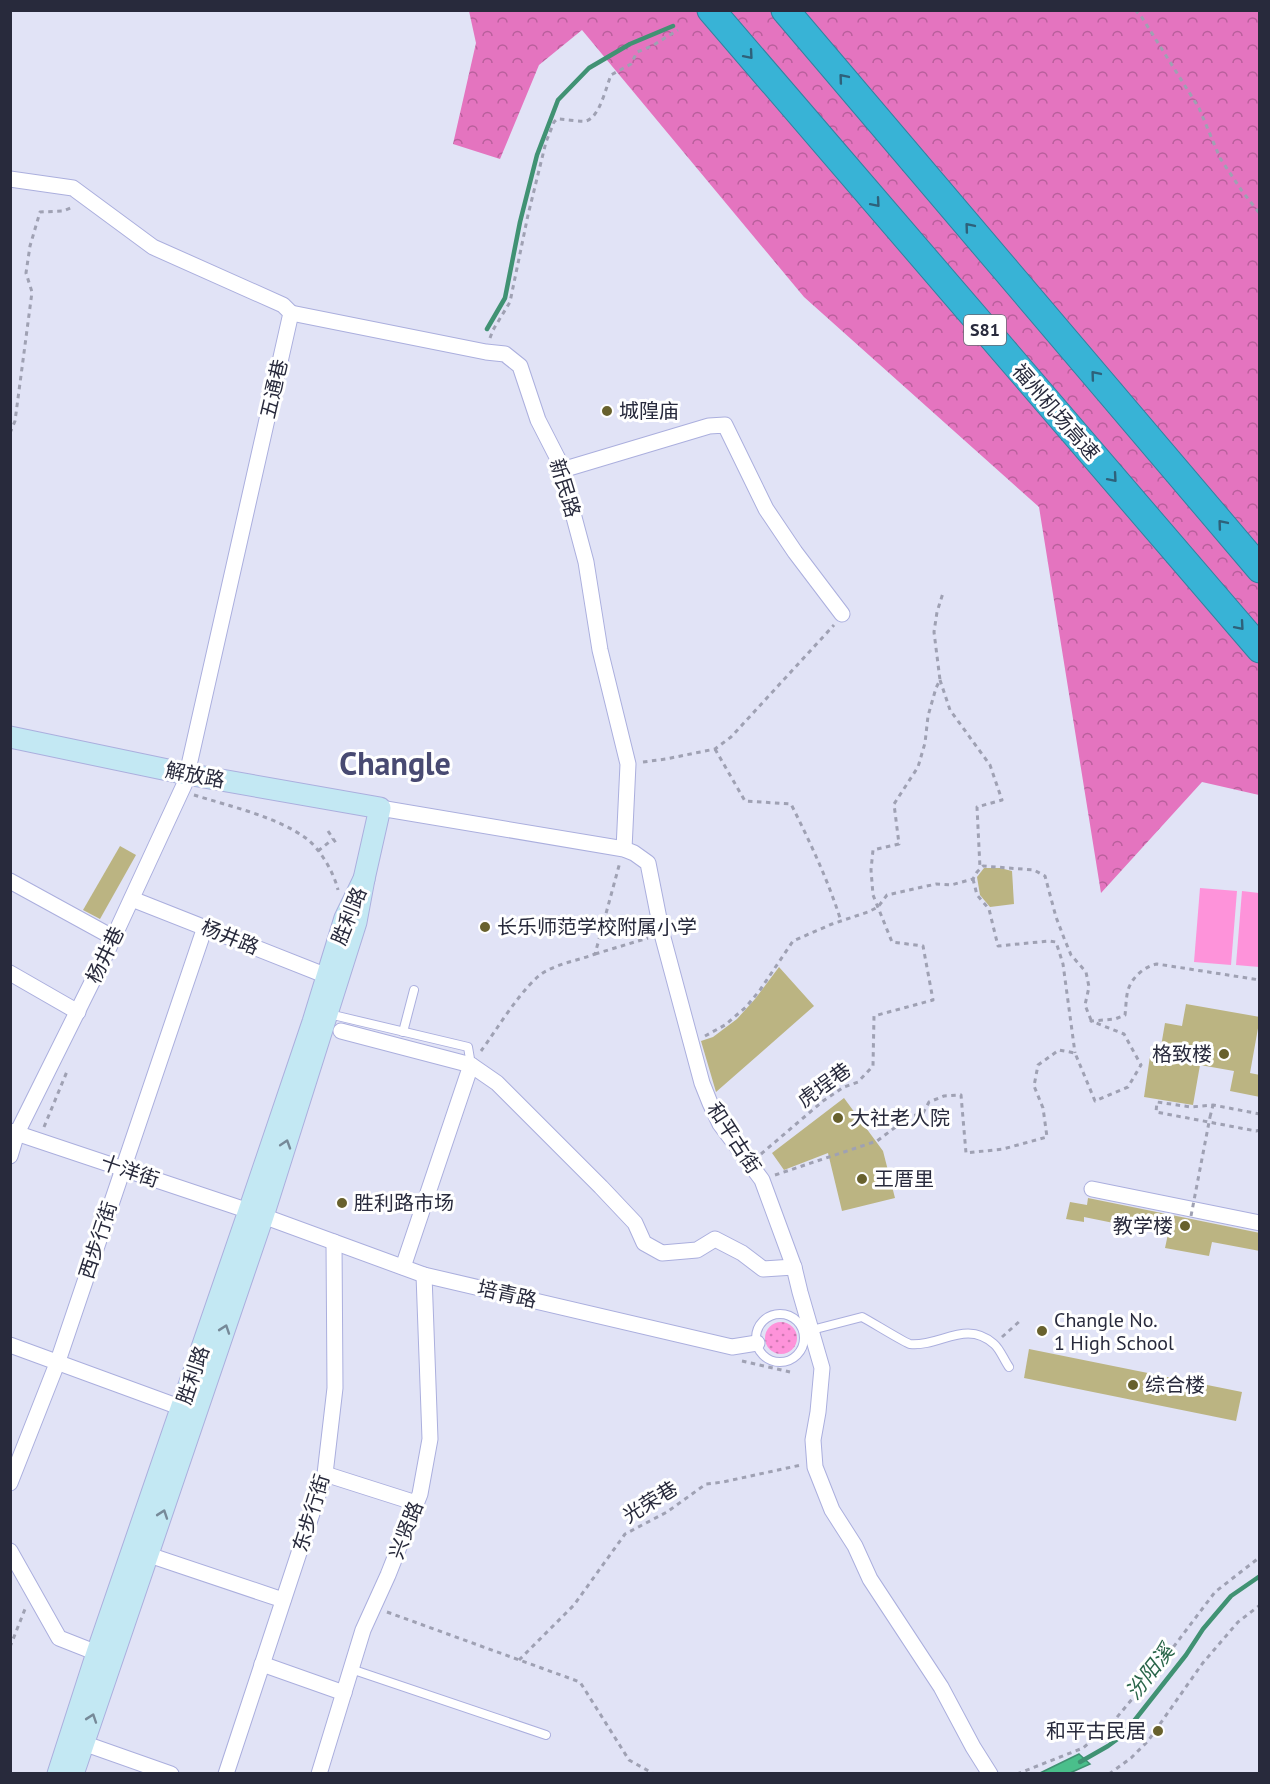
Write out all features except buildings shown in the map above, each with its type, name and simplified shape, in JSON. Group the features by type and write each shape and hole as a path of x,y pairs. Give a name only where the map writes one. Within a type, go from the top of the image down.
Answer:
{"highway":[{"name":"福州机场高速","path":"711,10 1260,649"},
{"name":"S81","path":"786,10 1260,569"}],"main road":[{"name":"解放路","path":"10,737 184,783 380,808"},
{"path":"364,879 380,808"},
{"name":"胜利路","path":"73,1773 149,1555 256,1214 345,918 364,879"},
{"name":"胜利路","path":"58,1773 182,1408 256,1214 328,1014 356,922 364,879"}],"street":[{"path":"10,179 72,188 153,246 283,305 291,313"},
{"name":"新民路","path":"291,313 505,354 520,366 538,420 560,461 586,562 600,651 628,764 624,849"},
{"name":"五通巷","path":"184,783 291,313"},
{"path":"562,470 709,426 725,425 766,509 842,614"},
{"name":"杨井巷","path":"10,1156 14,1132 78,1012 184,783"},
{"path":"380,808 624,849"},
{"name":"和平古街","path":"624,849 648,863 662,934 690,1043 710,1103 720,1124 762,1180 794,1267 807,1331 822,1368 813,1440 814,1462"},
{"path":"10,881 114,938"},
{"name":"杨井路","path":"132,899 327,976"},
{"name":"西步行街","path":"10,1483 58,1361 205,927"},
{"path":"10,974 78,1012"},
{"path":"341,1031 471,1065 497,1083 602,1187 635,1223 644,1243 662,1253 697,1250 715,1239 742,1253 763,1269 794,1267"},
{"path":"403,1267 471,1065"},
{"name":"十洋街","path":"14,1132 256,1214"},
{"path":"1092,1189 1260,1223"},
{"name":"培青路","path":"256,1214 424,1275 732,1347 757,1343"},
{"name":"东步行街","path":"226,1773 325,1474 335,1388 334,1242"},
{"name":"兴贤路","path":"319,1773 363,1630 420,1494 430,1439 424,1275"},
{"path":"10,1345 182,1408"},
{"path":"814,1462 832,1510 855,1546 870,1579 941,1687 973,1747 990,1773"},
{"path":"325,1474 416,1503"},
{"path":"10,1551 59,1638 98,1653"},
{"path":"149,1555 284,1600"},
{"path":"262,1664 344,1693"},
{"path":"83,1743 171,1773"}],"lane":[{"path":"403,1032 414,990"},
{"path":"328,1014 468,1047 471,1065"},
{"path":"775,1314 790,1316 807,1331 798,1353 786,1361 771,1359 760,1350 757,1343 759,1328 768,1317 775,1314"},
{"path":"807,1331 862,1317 908,1344 939,1341 960,1333 977,1334 994,1344 1009,1367"},
{"path":"351,1669 546,1735"}],"path":[{"path":"1135,10 1199,108 1220,158 1260,214"},
{"path":"486,352 493,330 510,302 528,215 546,142 554,122 557,119 585,121 592,117 602,102 610,75 631,63 637,52 652,46 678,30"},
{"path":"10,433 15,421 32,292 26,273 28,255 40,212 63,211 88,200"},
{"path":"690,1043 725,1024 746,1007 793,941 878,907 887,895 936,884 951,885 973,879 980,868 977,807 1002,800 990,765 950,710 940,680 934,632 943,593"},
{"path":"628,764 715,749 731,737 825,636 842,614"},
{"path":"878,907 873,895 870,870 873,850 899,844 894,804 918,767 925,743 928,716 940,680"},
{"path":"715,749 745,801 791,804 815,852 841,922"},
{"path":"184,783 194,795 280,823 308,840 326,862 335,878 339,897"},
{"path":"328,831 338,846"},
{"path":"318,851 333,839"},
{"path":"595,954 624,849"},
{"path":"973,879 977,895 988,909 998,946 1056,942 1063,964 1075,1053 1095,1101 1128,1087 1141,1065 1124,1034 1091,1021 1085,1005 1089,987 1086,972 1071,955 1056,917 1045,876 1034,870 1023,868 982,866 980,868"},
{"name":"虎埕巷","path":"750,1163 823,1101 844,1087 858,1082 873,1066 874,1016 933,1000 923,946 892,942 878,907"},
{"path":"471,1065 512,1006 545,971 662,934"},
{"path":"1091,1021 1114,1019 1125,1015 1128,989 1134,979 1148,966 1157,964 1260,980"},
{"path":"762,1180 877,1142 909,1117 923,1113 929,1102 944,1096 961,1095 966,1153 1003,1149 1047,1137 1043,1108 1034,1086 1038,1065 1059,1050 1075,1053"},
{"path":"42,1132 68,1069"},
{"path":"1260,1114 1213,1105 1191,1107 1157,1102 1156,1112 1260,1130"},
{"path":"1191,1216 1213,1105"},
{"path":"994,1344 1021,1320"},
{"path":"732,1359 790,1372"},
{"name":"光荣巷","path":"519,1660 574,1605 625,1534 667,1512 706,1484 814,1462"},
{"path":"1017,1773 1083,1748 1113,1722 1153,1674 1215,1592 1260,1557"},
{"path":"10,1647 32,1590"},
{"path":"1109,1773 1131,1758 1148,1741 1202,1664 1238,1622 1260,1605"},
{"path":"374,1607 580,1682 629,1760 654,1773"}],"shaded area":[{"path":"1200,888 1237,891 1231,965 1194,962"},
{"path":"1242,891 1259,893 1259,967 1236,965"},
{"path":"781,1322 792,1327 797,1338 792,1349 781,1354 770,1349 765,1338 770,1327"},
{"path":"1079,1754 1090,1764 1070,1773 1040,1773"}],"green space":[{"path":"469,11 1259,11 1259,795 1202,782 1101,893 1039,507 804,297 582,30 539,65 500,159 453,144 476,43"}],"waterway":[{"path":"487,329 505,298 520,222 537,155 558,100 589,68 630,44 673,26"},
{"name":"汾阳溪","path":"1080,1762 1123,1735 1186,1655 1203,1629 1231,1596 1260,1576"}],"place":[{"name":"城隍庙","path":"607,411"},
{"name":"长乐师范学校附属小学","path":"485,927"},
{"name":"格致楼","path":"1224,1054"},
{"name":"大社老人院","path":"838,1118"},
{"name":"王厝里","path":"862,1179"},
{"name":"胜利路市场","path":"342,1203"},
{"name":"教学楼","path":"1185,1226"},
{"name":"Changle No. 1 High School","path":"1042,1331"},
{"name":"综合楼","path":"1133,1385"},
{"name":"和平古民居","path":"1158,1731"}],"district":[{"name":"Changle","path":"395,764"}]}
